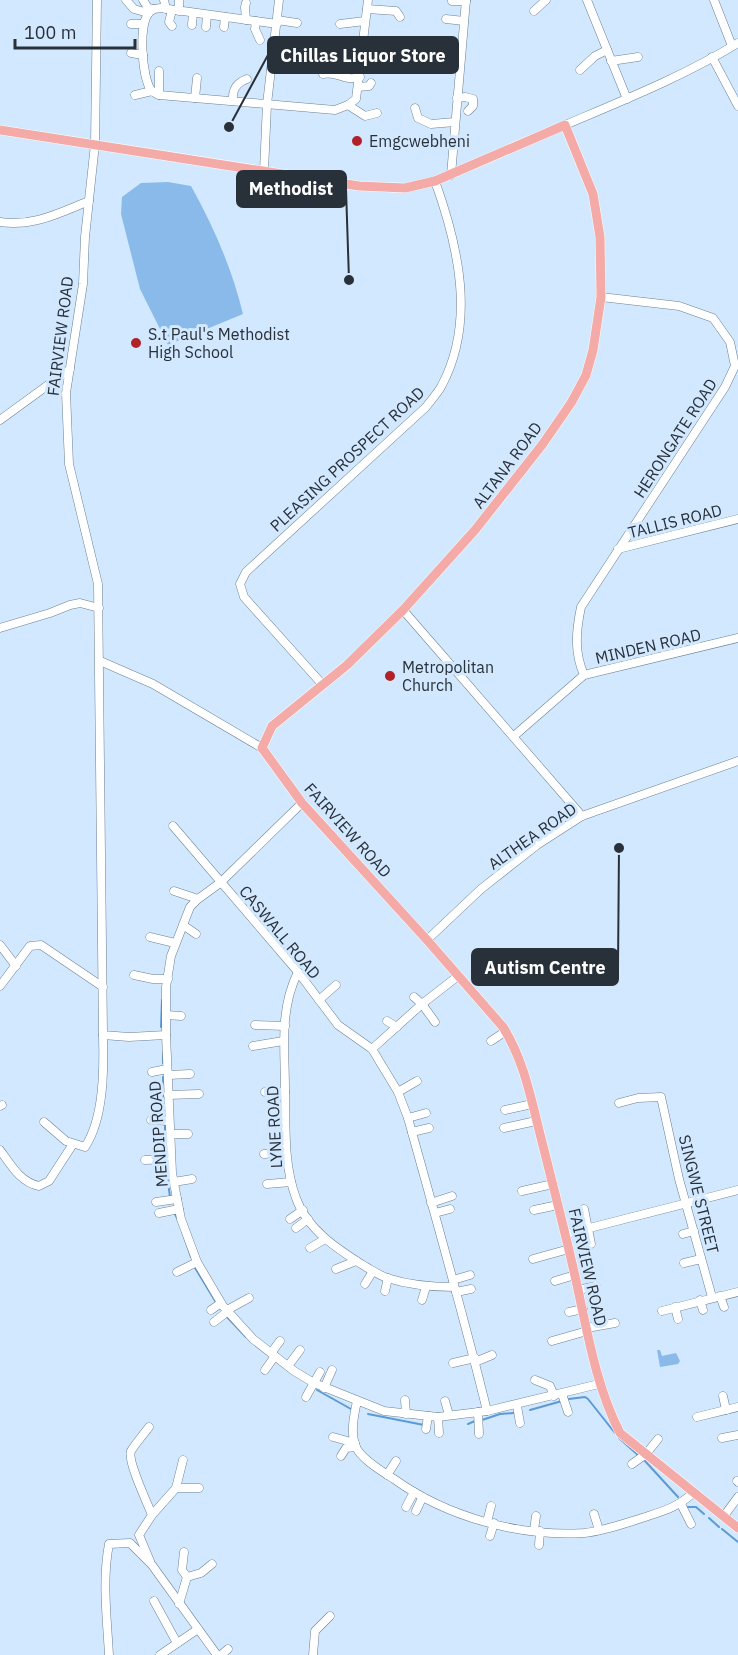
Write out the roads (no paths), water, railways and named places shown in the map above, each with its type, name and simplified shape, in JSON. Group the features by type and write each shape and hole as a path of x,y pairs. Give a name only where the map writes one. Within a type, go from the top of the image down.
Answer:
{"main road":[{"path":"0,130 264,171 384,188 405,188 451,175 565,124"},
{"name":"ALTANA ROAD","path":"262,748 272,726 347,665 403,610 495,506 571,403 586,375 601,297 600,237 593,194 565,124"},
{"name":"FAIRVIEW ROAD","path":"262,748 302,803 428,940 506,1031 524,1069 566,1234 599,1384 620,1433 738,1528"}],"street":[{"name":"FAIRVIEW ROAD","path":"97,0 95,144 88,201 83,284 66,393 69,464 96,567 100,661 153,684 262,748"},
{"path":"126,0 134,9 173,10 246,20 297,23"},
{"path":"143,0 150,11"},
{"path":"164,0 173,10"},
{"path":"172,26 169,22 179,0"},
{"path":"264,171 267,104 279,0"},
{"path":"534,11 546,0"},
{"path":"587,0 627,99"},
{"path":"565,124 627,99 735,44 714,0"},
{"path":"451,175 466,1 452,1"},
{"path":"246,3 246,20"},
{"path":"135,95 155,93 335,110 356,99 367,4 396,11 400,16"},
{"path":"150,11 142,24 143,55 145,78 155,93"},
{"path":"192,25 193,13"},
{"path":"206,27 207,15"},
{"path":"224,27 225,17"},
{"path":"446,19 464,21"},
{"path":"256,21 255,28 260,40"},
{"path":"340,24 365,21"},
{"path":"131,24 142,24"},
{"path":"274,44 289,46"},
{"path":"580,70 607,50"},
{"path":"131,54 143,55"},
{"path":"611,61 638,57"},
{"path":"712,57 738,106"},
{"path":"273,59 289,60"},
{"path":"335,69 360,73"},
{"path":"155,93 159,71"},
{"path":"323,74 345,75 349,78 360,73"},
{"path":"195,98 197,78"},
{"path":"233,101 237,85 247,79"},
{"path":"358,87 369,86 371,83"},
{"path":"457,98 472,99 473,106 468,111"},
{"path":"348,105 365,116 377,113"},
{"path":"415,108 418,118 431,124 455,122"},
{"name":"PLEASING PROSPECT ROAD","path":"322,684 244,597 240,584 246,572 426,407 442,386 451,365 460,331 462,301 457,258 449,220 435,181"},
{"path":"0,222 14,224 37,222 88,201"},
{"name":"HERONGATE ROAD","path":"584,675 579,663 576,634 581,607 725,387 735,366 730,342 713,318 679,306 601,297"},
{"path":"0,420 70,369"},
{"name":"TALLIS ROAD","path":"618,549 738,519"},
{"path":"0,628 70,605 80,603 99,608"},
{"path":"403,610 582,816"},
{"name":"MINDEN ROAD","path":"514,736 584,675 738,638"},
{"path":"44,1122 66,1141 85,1147 93,1135 98,1118 103,1066 100,661"},
{"name":"ALTHEA ROAD","path":"428,940 481,889 537,845 582,816 738,761"},
{"name":"MENDIP ROAD","path":"302,803 220,883 190,907 175,943 168,979 166,1015 169,1134 179,1209 196,1262 221,1303 253,1339 314,1383 384,1411 438,1417 487,1411 517,1406 599,1384"},
{"name":"CASWALL ROAD","path":"173,826 298,972 338,1025 372,1049"},
{"path":"174,891 198,899"},
{"path":"183,925 196,934"},
{"path":"150,937 175,943"},
{"path":"0,945 16,966"},
{"path":"0,986 30,946 41,945 103,987"},
{"name":"LYNE ROAD","path":"298,972 289,991 283,1041 286,1152 296,1200 308,1220 325,1239 373,1271 388,1278 426,1287 454,1286"},
{"path":"134,975 168,979"},
{"path":"458,976 422,1004 372,1049 398,1092 408,1118 487,1411"},
{"path":"319,1000 336,985"},
{"path":"414,998 422,1004 435,1022"},
{"path":"166,1015 182,1016"},
{"path":"387,1020 398,1027"},
{"path":"255,1025 285,1026"},
{"path":"491,1041 506,1031"},
{"path":"103,1035 129,1037 166,1035"},
{"path":"253,1046 283,1041"},
{"path":"152,1072 189,1074"},
{"path":"398,1092 417,1081"},
{"path":"265,1092 285,1092"},
{"path":"168,1095 198,1094"},
{"name":"SINGWE STREET","path":"619,1103 638,1098 661,1097 711,1298"},
{"path":"505,1110 532,1104"},
{"path":"408,1118 426,1113"},
{"path":"151,1120 169,1120"},
{"path":"504,1128 536,1121"},
{"path":"412,1132 429,1128"},
{"path":"169,1134 188,1134"},
{"path":"0,1150 29,1184 39,1186 49,1181 73,1144"},
{"path":"264,1154 286,1152"},
{"path":"145,1160 171,1158"},
{"path":"174,1182 192,1179"},
{"path":"267,1184 291,1182"},
{"path":"522,1191 553,1184"},
{"path":"566,1234 738,1190"},
{"path":"432,1203 452,1196"},
{"path":"156,1202 177,1199"},
{"path":"534,1209 558,1205"},
{"path":"159,1213 179,1209"},
{"path":"435,1213 450,1209"},
{"path":"584,1209 591,1244"},
{"path":"290,1219 303,1210"},
{"path":"296,1228 308,1220"},
{"path":"683,1234 694,1232"},
{"path":"310,1248 325,1239"},
{"path":"533,1259 569,1249"},
{"path":"684,1263 701,1259"},
{"path":"336,1269 356,1261"},
{"path":"177,1272 196,1262"},
{"path":"694,1273 704,1270"},
{"path":"365,1284 373,1271"},
{"path":"454,1286 470,1275"},
{"path":"555,1281 575,1275"},
{"path":"385,1291 388,1278"},
{"path":"454,1286 471,1289"},
{"path":"578,1290 596,1286"},
{"path":"422,1300 426,1287"},
{"path":"662,1311 738,1292"},
{"path":"720,1296 724,1306"},
{"path":"214,1322 227,1310 249,1298"},
{"path":"700,1300 703,1310"},
{"path":"211,1310 221,1303"},
{"path":"675,1307 678,1319"},
{"path":"569,1312 583,1309"},
{"path":"552,1341 587,1329 615,1323"},
{"path":"265,1370 280,1341"},
{"path":"288,1366 300,1350"},
{"path":"453,1363 492,1355"},
{"path":"324,1388 332,1370"},
{"path":"306,1397 320,1372"},
{"path":"536,1380 550,1386 568,1412"},
{"path":"723,1395 726,1410"},
{"path":"405,1400 405,1413"},
{"path":"356,1445 353,1425 357,1401"},
{"path":"445,1401 449,1415"},
{"path":"517,1406 520,1422"},
{"path":"700,1413 738,1407"},
{"path":"478,1412 479,1434"},
{"path":"426,1429 429,1416"},
{"path":"438,1417 439,1433"},
{"path":"148,1427 130,1453 135,1476 152,1515"},
{"path":"722,1438 738,1435"},
{"path":"333,1437 356,1445 374,1466 422,1498 491,1523 537,1530 585,1533 662,1512 681,1504 694,1492"},
{"path":"632,1464 645,1454 658,1439"},
{"path":"341,1456 346,1448 356,1445"},
{"path":"152,1565 139,1535 152,1515 176,1488 183,1460"},
{"path":"387,1475 396,1461"},
{"path":"176,1488 199,1488"},
{"path":"406,1507 414,1492"},
{"path":"724,1516 738,1497"},
{"path":"416,1511 422,1498"},
{"path":"681,1504 692,1524"},
{"path":"490,1536 491,1506"},
{"path":"594,1514 599,1530"},
{"path":"536,1516 539,1545"},
{"path":"109,1655 105,1609 106,1560 109,1544 130,1543 152,1565 198,1629 222,1653"},
{"path":"179,1604 186,1577 182,1570 184,1552"},
{"path":"186,1577 201,1573 212,1564"},
{"path":"154,1601 177,1643"},
{"path":"313,1655 315,1631 330,1616"},
{"path":"161,1654 198,1629"}],"waterway":[{"path":"161,1027 162,1000"},
{"path":"163,1051 163,1063"},
{"path":"163,1077 164,1116"},
{"path":"165,1124 165,1150"},
{"path":"166,1167 170,1197"},
{"path":"175,1214 178,1220"},
{"path":"182,1231 191,1257"},
{"path":"194,1266 217,1304"},
{"path":"227,1317 246,1337"},
{"path":"317,1390 351,1409"},
{"path":"569,1399 585,1397 588,1399 615,1433"},
{"path":"530,1410 562,1401"},
{"path":"482,1420 500,1414 514,1413"},
{"path":"368,1414 424,1425"},
{"path":"468,1424 475,1421"},
{"path":"619,1438 639,1456"},
{"path":"645,1461 678,1497"},
{"path":"688,1507 696,1507 704,1514"},
{"path":"709,1518 719,1527"},
{"path":"722,1529 738,1542"}],"place":[{"name":"Chillas Liquor Store","path":"229,127"},
{"name":"Emgcwebheni","path":"357,141"},
{"name":"Methodist","path":"349,280"},
{"name":"S.t Paul's Methodist High School","path":"136,343"},
{"name":"Metropolitan Church","path":"390,676"},
{"name":"Autism Centre","path":"619,848"}]}
